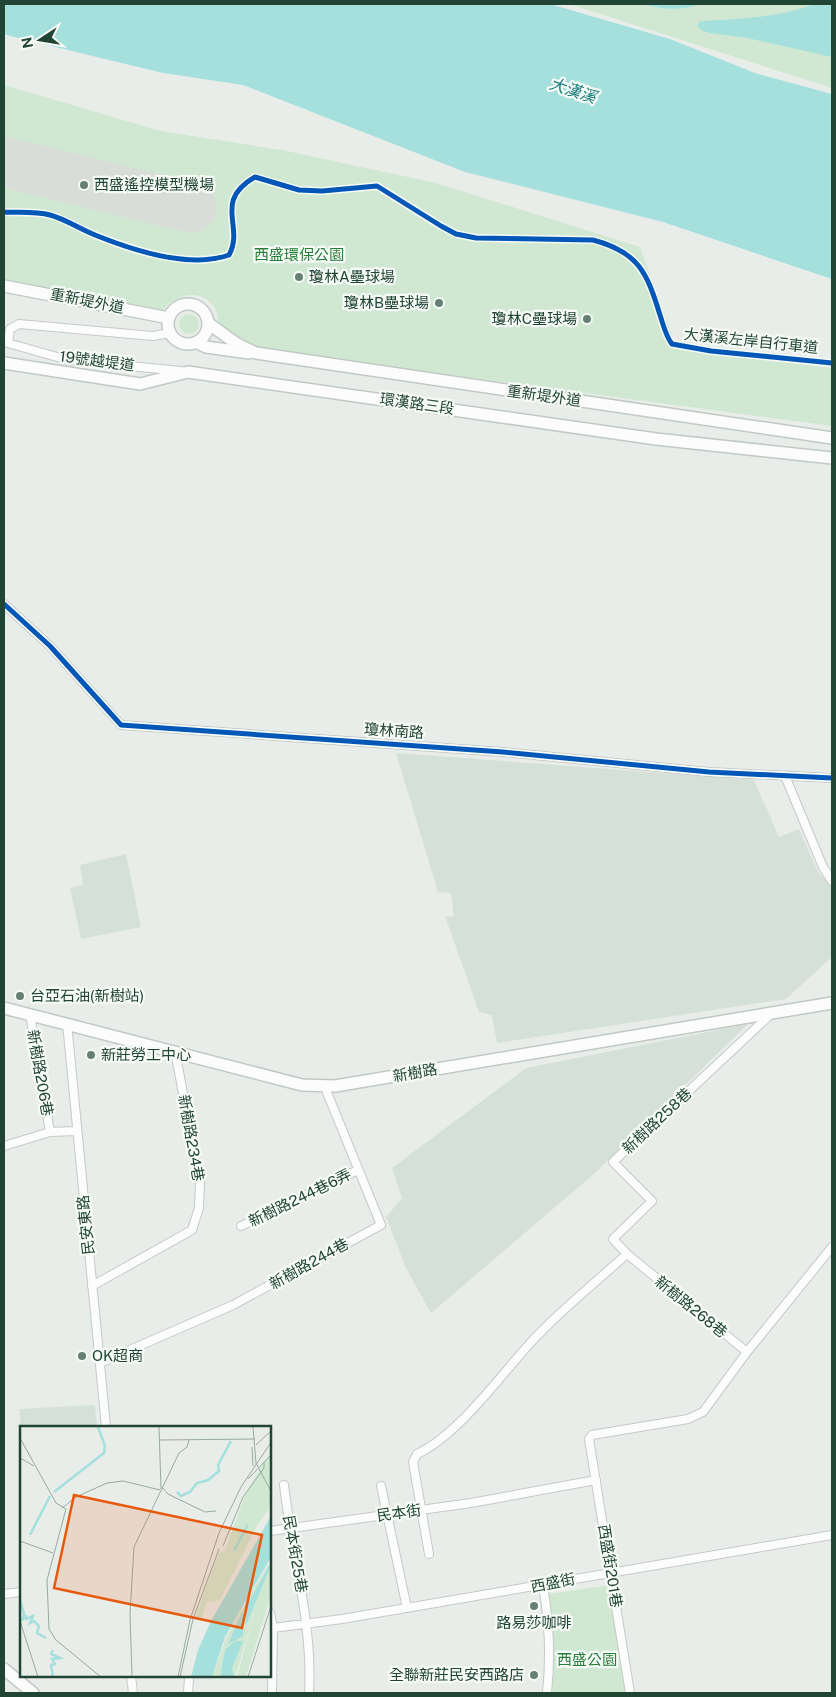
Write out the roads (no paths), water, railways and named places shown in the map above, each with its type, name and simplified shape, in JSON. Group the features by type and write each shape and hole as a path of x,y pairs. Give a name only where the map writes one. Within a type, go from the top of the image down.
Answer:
{"street":[{"name":"重新堤外道","path":"4,286 169,318 180,306 195,305 206,315 208,323 233,341 256,353"},
{"path":"169,318 170,333"},
{"path":"198,343 207,331 208,323"},
{"name":"19號越堤道","path":"170,333 153,336 19,324 10,329 6,342 68,360 188,372"},
{"name":"重新堤外道","path":"170,333 182,343 198,343 206,347 235,352 256,353 832,438"},
{"name":"環漢路三段","path":"4,363 140,384 188,372 656,439 832,458"},
{"name":"瓊林南路","path":"4,604 50,646 121,725 360,741 709,772 832,778"},
{"path":"785,776 822,867 832,880"},
{"name":"新樹路","path":"4,1008 302,1085 324,1085 380,1079 773,1012 832,1004"},
{"name":"新樹路258巷","path":"627,1254 613,1239 652,1201 613,1162 773,1012"},
{"name":"新樹路206巷","path":"30,1014 50,1132"},
{"name":"民安東路","path":"67,1023 106,1426"},
{"name":"新樹路234巷","path":"92,1286 192,1230 199,1208 200,1184 176,1052"},
{"name":"新樹路244巷","path":"100,1363 233,1305 381,1225 324,1085"},
{"name":"新樹路206巷","path":"4,1146 50,1132 77,1131"},
{"name":"新樹路244巷6弄","path":"241,1226 358,1170"},
{"path":"747,1352 832,1247"},
{"path":"429,1554 413,1462 417,1454 427,1449 461,1420 536,1337 627,1254"},
{"name":"新樹路268巷","path":"627,1254 747,1352"},
{"name":"西盛街201巷","path":"630,1693 612,1572 589,1439 592,1435 688,1419 703,1412 747,1352"},
{"name":"民本街","path":"271,1531 421,1510 596,1480"},
{"name":"民本街25巷","path":"284,1485 289,1528 308,1623 309,1693"},
{"path":"381,1486 407,1608"},
{"name":"西盛街","path":"273,1628 407,1608 832,1534"},
{"path":"543,1585 549,1621 551,1655 547,1693"},
{"path":"4,1594 20,1592"},
{"path":"271,1618 273,1628 272,1693"},
{"path":"4,1669 33,1693"},
{"path":"131,1677 133,1693"},
{"path":"188,1693 189,1677"}],"water":[{"name":"大漢溪","path":"4,4 550,4 670,39 755,73 832,94 832,279 663,222 465,172 243,85 163,73 4,34"},
{"path":"643,4 700,4 672,9"},
{"path":"815,4 832,4 832,57 747,38 710,33 703,31 697,26 700,21 772,15"}],"place":[{"name":"西盛遙控模型機場","path":"84,185"},
{"name":"瓊林A壘球場","path":"299,277"},
{"name":"瓊林B壘球場","path":"439,303"},
{"name":"瓊林C壘球場","path":"587,319"},
{"name":"台亞石油(新樹站)","path":"20,996"},
{"name":"新莊勞工中心","path":"91,1055"},
{"name":"OK超商","path":"82,1356"},
{"name":"路易莎咖啡","path":"534,1606"},
{"name":"全聯新莊民安西路店","path":"534,1675"}],"park label":[{"name":"西盛環保公園","path":"299,255"},
{"name":"西盛公園","path":"587,1660"}]}
